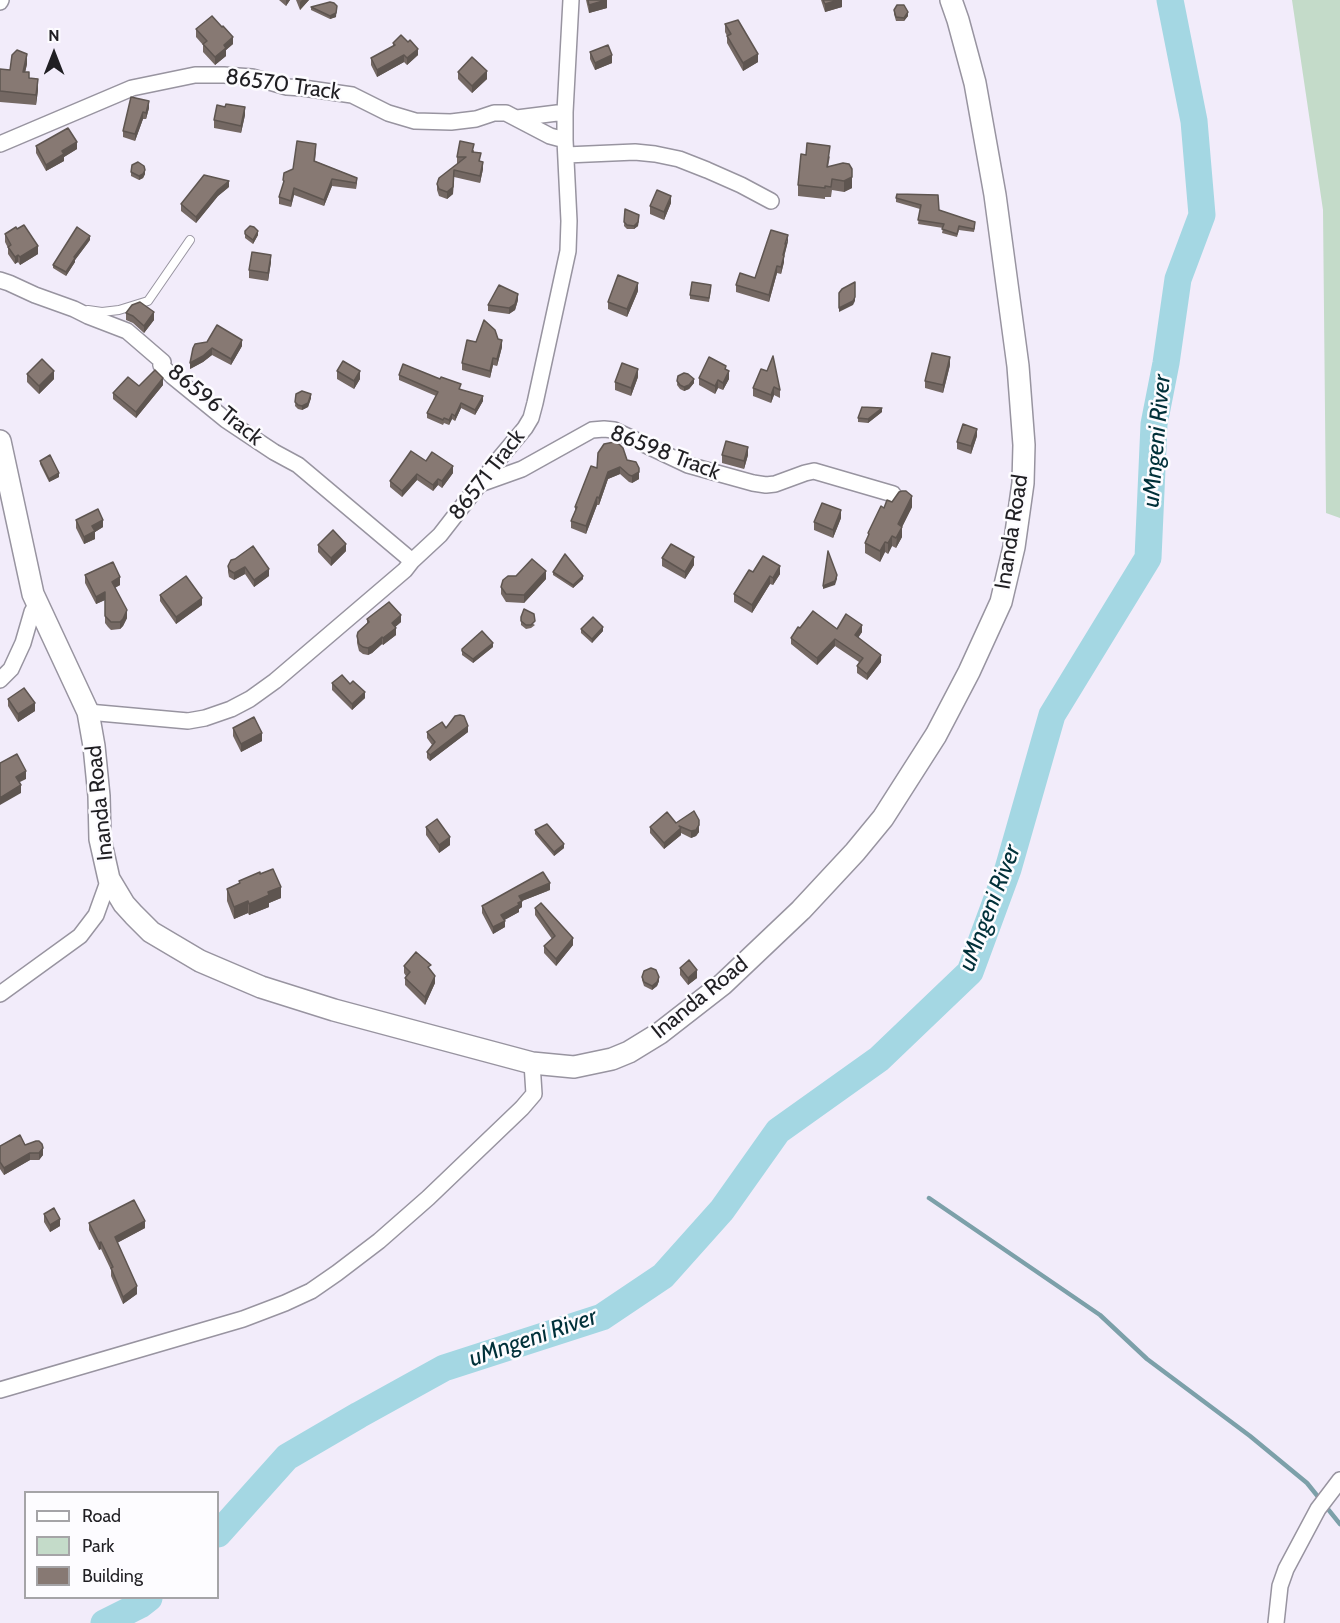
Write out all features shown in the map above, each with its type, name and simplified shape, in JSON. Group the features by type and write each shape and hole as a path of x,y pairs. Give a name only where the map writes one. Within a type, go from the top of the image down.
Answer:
{"street":[{"name":"86571 Track","path":"88,712 188,721 206,718 250,699 275,681 405,570 440,535 525,428 531,418 535,403 568,252 565,112 571,0"},
{"name":"Inanda Road","path":"0,441 33,594 88,712 99,796 100,839 109,879 129,910 151,932 200,962 261,987 334,1010 532,1063 574,1067 612,1059 629,1052 667,1028 723,984 801,910 855,852 883,818 936,735 969,672 1000,603 1014,548 1023,483 1024,445 1018,366 995,195 977,94 951,0"},
{"name":"86570 Track","path":"0,144 132,88 195,75 252,77 287,87 352,95 387,113 415,121 451,122 476,119 500,112 517,118 550,136 566,148 635,152 679,159 741,185 771,201"},
{"path":"517,118 565,112"},
{"name":"86596 Track","path":"0,280 127,331 163,362 161,365 172,376 226,420 298,465 412,561"},
{"name":"86598 Track","path":"480,484 522,469 592,430 604,429 614,430 688,465 753,483 775,484 814,471 893,494"},
{"path":"0,680 10,669 23,643 36,605 33,594"},
{"path":"0,994 80,936 96,915 109,879"},
{"path":"0,1390 243,1319 285,1304 311,1291 380,1241 522,1108 534,1094 532,1063"},
{"path":"1276,1623 1280,1586 1286,1569 1318,1509 1340,1480"}],"lane":[{"path":"74,309 102,312 148,301 190,240"}],"green space":[{"path":"1292,0 1340,0 1340,518 1326,513 1323,210"}],"building":[{"path":"588,0 606,0 589,5"},
{"path":"823,0 838,0 825,4"},
{"path":"330,2 337,6 336,13 330,16 311,7"},
{"path":"897,5 904,5 908,12 904,18 896,17 894,10"},
{"path":"212,16 233,37 224,45 226,48 215,57 203,44 207,41 196,29"},
{"path":"738,20 758,54 743,63 727,36 731,34 725,24"},
{"path":"401,35 408,42 410,40 418,49 407,58 404,55 377,70 371,58 395,45 393,43"},
{"path":"608,45 612,55 595,63 590,52"},
{"path":"17,50 27,54 23,72 29,72 29,78 38,79 36,95 0,91 0,69 10,70 12,55"},
{"path":"472,57 487,71 472,86 458,72"},
{"path":"131,97 149,101 146,113 143,112 135,134 123,131"},
{"path":"226,104 245,107 241,126 214,120 217,105 225,107"},
{"path":"68,128 77,142 62,151 64,154 46,165 36,146"},
{"path":"297,141 316,144 314,161 357,178 356,183 332,179 324,200 294,188 291,201 279,197 284,173 293,169"},
{"path":"460,141 474,144 472,152 481,153 479,161 483,162 480,176 454,170 453,187 447,192 439,189 437,184 439,178 466,157 457,157"},
{"path":"807,143 830,146 827,167 843,163 849,164 852,177 844,181 832,179 831,187 825,186 825,188 798,185 801,154 806,155"},
{"path":"138,162 144,166 145,170 139,176 131,172 132,165"},
{"path":"204,175 229,181 218,190 196,217 181,204"},
{"path":"657,190 671,196 664,212 650,206"},
{"path":"897,194 938,195 939,210 975,222 974,229 959,226 957,234 942,229 944,224 918,220 921,205 896,198"},
{"path":"625,209 639,215 638,222 634,226 624,222"},
{"path":"24,225 38,246 20,257 18,255 15,257 8,247 11,245 5,234"},
{"path":"250,226 258,231 253,240 245,234"},
{"path":"77,227 90,236 66,272 53,265"},
{"path":"771,230 788,235 781,267 777,266 769,295 736,285 740,273 755,278"},
{"path":"252,252 271,255 268,273 249,270"},
{"path":"618,275 638,283 627,309 608,302"},
{"path":"692,282 711,285 709,298 690,295"},
{"path":"855,282 853,301 839,308 839,293"},
{"path":"499,285 518,294 515,304 509,308 488,305"},
{"path":"140,302 154,312 144,326 126,313 132,305"},
{"path":"484,320 495,330 498,339 502,340 497,359 493,358 490,371 462,363 467,340 476,342"},
{"path":"217,325 242,340 231,359 212,348 190,363 195,344 207,342"},
{"path":"932,353 950,357 943,385 925,381"},
{"path":"773,356 780,390 774,387 771,395 753,388 761,369 767,371"},
{"path":"709,357 726,366 725,369 729,371 723,383 718,380 715,386 699,378"},
{"path":"42,359 54,371 39,386 27,374"},
{"path":"343,361 360,371 354,381 337,371"},
{"path":"622,363 638,369 631,388 615,382"},
{"path":"403,364 440,379 441,377 461,384 459,389 483,396 475,410 461,403 455,416 452,414 449,420 444,418 443,420 427,413 438,392 399,375"},
{"path":"155,370 163,378 136,412 113,393 128,377 139,386"},
{"path":"684,373 694,379 684,387 677,381 678,376"},
{"path":"302,391 311,394 308,403 302,406 295,402 296,394"},
{"path":"862,407 882,408 868,419 858,418"},
{"path":"963,424 977,429 971,446 957,442"},
{"path":"726,441 748,447 744,461 722,455"},
{"path":"614,442 623,448 627,460 636,462 639,472 632,476 620,467 608,472 586,526 571,521 591,466 597,468 598,453 604,444"},
{"path":"411,451 426,461 432,452 453,466 442,481 438,479 433,485 417,474 402,491 390,481"},
{"path":"50,455 59,473 49,479 40,461"},
{"path":"902,491 912,496 898,524 902,527 896,538 892,536 880,551 865,543 868,533 881,506 884,508 887,500 892,502"},
{"path":"822,503 841,510 833,530 814,522"},
{"path":"98,509 103,520 92,526 95,531 84,537 76,520"},
{"path":"333,530 346,544 331,558 318,545"},
{"path":"671,544 694,557 685,572 662,558"},
{"path":"253,546 269,569 254,580 245,567 234,573 229,570 228,566 231,560"},
{"path":"828,551 837,575 835,581 823,586"},
{"path":"565,554 583,576 573,585 553,572"},
{"path":"763,556 780,566 773,578 770,576 752,605 734,594 749,570 753,572"},
{"path":"532,559 546,571 524,595 506,594 501,587 503,580 508,576 516,576"},
{"path":"113,562 120,577 112,582 127,610 120,622 111,622 105,616 105,592 96,597 85,575"},
{"path":"186,576 202,598 176,617 160,595"},
{"path":"389,602 401,615 392,623 396,628 372,646 363,647 359,644 358,632 369,622 367,619"},
{"path":"524,609 534,614 535,621 531,625 526,625 521,621"},
{"path":"813,611 837,629 846,614 862,625 855,635 881,655 867,674 857,666 863,658 835,639 817,658 791,638"},
{"path":"593,617 603,627 592,639 581,629"},
{"path":"482,631 493,643 473,659 462,649"},
{"path":"342,675 350,684 353,681 365,692 352,704 332,683"},
{"path":"24,688 35,703 18,714 8,699"},
{"path":"455,716 464,716 468,726 430,755 427,752 435,742 427,732 442,722 446,728"},
{"path":"254,717 262,733 241,744 233,728"},
{"path":"17,754 26,771 16,777 21,785 0,798 0,763"},
{"path":"694,811 699,820 696,830 691,831 679,826 681,828 664,843 650,827 667,812 676,823"},
{"path":"437,819 450,837 439,845 426,827"},
{"path":"547,824 564,844 554,852 535,830"},
{"path":"273,869 281,887 249,904 248,901 234,907 227,889 240,883 239,881"},
{"path":"543,872 550,883 519,896 522,901 518,903 519,905 501,915 505,921 493,927 482,906"},
{"path":"541,903 573,938 556,959 544,946 555,936 535,908"},
{"path":"416,952 431,965 428,967 435,976 425,997 405,978 410,972 404,966"},
{"path":"689,960 697,970 688,978 680,968"},
{"path":"651,968 656,970 659,977 652,986 644,982 642,977 644,971"},
{"path":"20,1135 25,1145 39,1141 43,1148 39,1153 30,1153 4,1168 0,1162 0,1146"},
{"path":"134,1200 145,1221 115,1237 137,1286 123,1297 111,1268 113,1267 89,1223"},
{"path":"54,1208 60,1219 50,1225 44,1214"}],"waterway":[{"name":"uMngeni River","path":"219,1533 287,1457 359,1415 444,1368 602,1317 663,1276 722,1210 778,1131 879,1059 970,972 1008,869 1052,715 1148,558 1154,424 1166,363 1178,279 1202,215 1194,121 1170,0"},
{"path":"929,1198 1100,1315 1147,1359 1250,1436 1307,1483 1340,1524"},
{"name":"uMngeni River","path":"104,1623 148,1599"}]}
